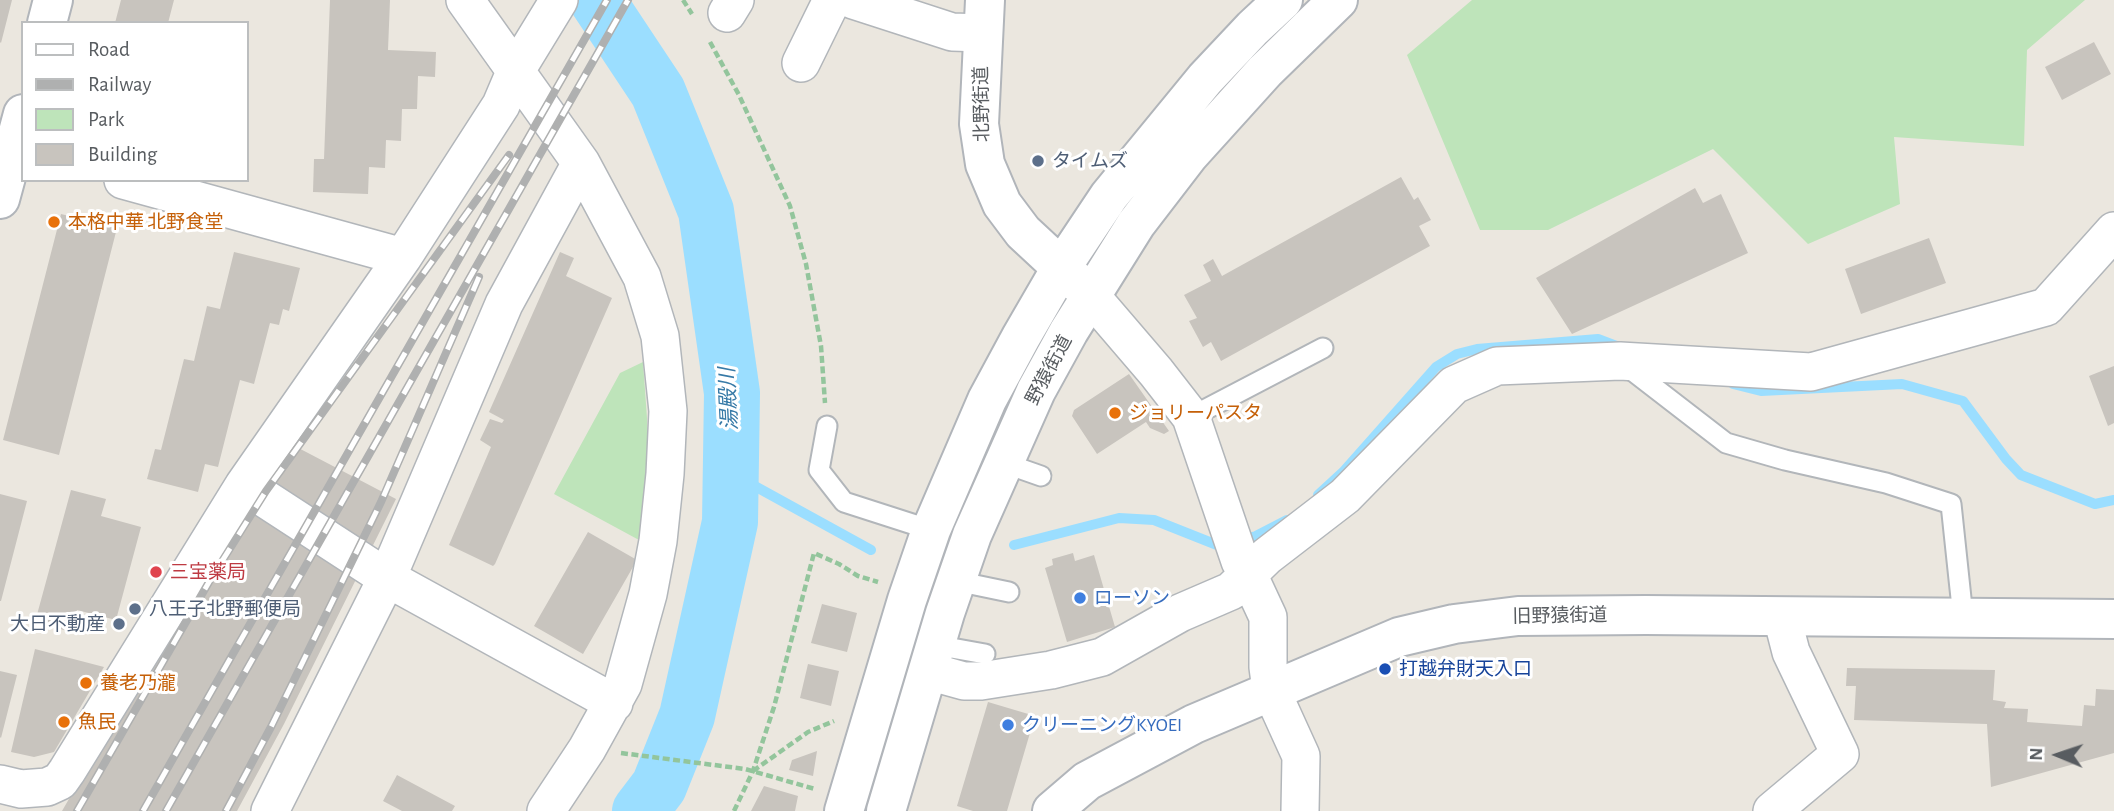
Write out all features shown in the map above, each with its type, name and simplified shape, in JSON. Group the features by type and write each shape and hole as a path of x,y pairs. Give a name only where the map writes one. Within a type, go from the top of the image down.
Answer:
{"main road":[{"path":"48,21 53,0"},
{"name":"野猿街道","path":"833,801 931,530 987,400 1061,268 1109,196 1155,137 1205,79 1283,0"},
{"name":"野猿街道","path":"886,811 972,535 1036,391 1090,295 1136,224 1189,155 1265,71 1338,0"},
{"name":"北野街道","path":"984,16 979,124 985,164 1002,204 1012,218 1030,240 1090,295"},
{"path":"0,199 9,150 21,119"},
{"name":"旧野猿街道","path":"1052,811 1087,781 1194,724 1399,637 1427,629 1518,616 2114,619"}],"street":[{"path":"465,0 524,57 642,277 660,335 668,411 658,541 636,641 623,684 587,748 545,811"},
{"path":"0,784 21,789 47,787 60,781 244,485 403,257 501,105 524,57 559,0"},
{"path":"801,63 832,0"},
{"path":"853,0 952,32 984,16"},
{"path":"270,811 387,579 504,304 581,163"},
{"path":"130,182 403,257"},
{"path":"932,658 964,681 981,681 1051,670 1102,657 1180,613 1231,590 1244,567 1267,556 1345,496 1454,385 1497,366 1626,361 1811,372 2046,307 2114,231"},
{"path":"1090,295 1191,417 1205,470 1244,567 1268,617 1271,690 1301,756 1300,811"},
{"path":"244,485 387,579 614,703"},
{"path":"1772,811 1840,754 1791,652 1782,617"}],"lane":[{"path":"1191,417 1323,348"},
{"path":"1626,361 1726,443 1785,460 1886,483 1951,504 1963,617"},
{"path":"827,426 819,470 844,502 931,530"},
{"path":"1004,463 1041,476"},
{"path":"956,581 1009,592"},
{"path":"932,658 985,654"}],"path":[{"path":"683,0 716,18 739,95 790,206 806,264 821,346 827,426"},
{"path":"734,811 753,771 774,706 814,553 859,576 882,583"},
{"path":"753,771 808,732 844,716"},
{"path":"609,752 745,769 833,801"}],"green space":[{"path":"1472,0 2085,0 2027,50 2024,146 1894,137 1900,204 1808,244 1713,149 1548,230 1480,230 1407,55"},
{"path":"643,362 648,489 639,540 554,494 620,373"}],"building":[{"path":"0,0 12,0 1,43 0,42"},
{"path":"121,0 174,0 169,21 116,21"},
{"path":"330,0 390,0 388,50 436,52 435,77 418,76 417,109 402,109 401,141 386,140 385,168 369,167 368,194 313,192 314,159 324,159"},
{"path":"2094,42 2111,74 2062,100 2045,67"},
{"path":"1401,177 1414,200 1418,197 1431,220 1419,226 1430,246 1221,361 1211,342 1203,347 1189,321 1197,318 1184,295 1211,281 1203,265 1213,259 1222,276"},
{"path":"1695,188 1703,203 1721,194 1748,253 1572,334 1536,278"},
{"path":"61,214 117,228 59,455 3,440"},
{"path":"1929,238 1946,283 1861,314 1845,269"},
{"path":"234,252 300,268 289,311 283,309 279,325 270,323 254,384 240,380 218,467 205,464 198,492 147,479 155,449 161,450 184,359 194,361 207,306 220,309"},
{"path":"560,252 574,258 566,276 612,298 493,566 449,545 491,447 480,440 490,419 502,423 504,420 489,412"},
{"path":"2114,366 2114,423 2108,426 2089,376"},
{"name":"ジョリーパスタ","path":"1129,374 1169,431 1164,434 1150,428 1146,422 1097,454 1072,416 1074,410"},
{"path":"287,442 396,499 284,724 237,811 62,811 157,647"},
{"path":"71,490 106,499 101,516 141,527 116,620 77,610 71,632 35,622"},
{"path":"0,494 27,501 1,601 0,601"},
{"path":"588,532 637,560 583,654 534,626"},
{"name":"ローソン","path":"1073,553 1075,561 1094,555 1115,627 1067,642 1045,568 1053,565 1052,559"},
{"path":"822,604 857,613 847,652 811,643"},
{"path":"35,649 104,667 54,752 34,757 11,752"},
{"path":"808,664 839,671 831,706 800,698"},
{"path":"1847,668 1995,670 1993,700 2006,702 2004,708 2028,709 2027,722 2082,726 2084,705 2095,706 2096,689 2114,690 2114,753 1991,787 1987,724 1854,720 1856,686 1846,686"},
{"path":"0,671 17,675 1,738 0,737"},
{"path":"988,702 1035,716 1007,811 973,811 957,806"},
{"path":"817,751 813,776 789,770 792,760"},
{"path":"397,775 455,806 452,811 402,811 383,801"},
{"path":"764,786 798,796 795,811 751,811"}],"waterway":[{"name":"湯殿川","path":"597,0 658,92 706,211 732,393 730,522 687,716 659,786 640,811"},
{"path":"1318,495 1343,472 1436,367 1457,354 1477,349 1598,339 1619,347"},
{"path":"1733,384 1761,391 1902,384 1963,401 2021,475 2095,504 2114,500"},
{"path":"731,473 871,550"},
{"path":"1014,545 1119,518 1154,520 1217,545 1225,543"},
{"path":"1240,540 1256,536 1287,520"}],"railway":[{"path":"143,811 607,0"},
{"path":"166,811 628,0"},
{"path":"77,811 209,582 266,491 509,155"},
{"path":"226,811 271,727 381,502 479,277"}],"place":[{"name":"タイムズ","path":"1038,161"},
{"name":"本格中華 北野食堂","path":"54,222"},
{"name":"ジョリーパスタ","path":"1115,413"},
{"name":"三宝薬局","path":"156,572"},
{"name":"ローソン","path":"1080,598"},
{"name":"八王子北野郵便局","path":"135,609"},
{"name":"大日不動産","path":"119,624"},
{"name":"打越弁財天入口","path":"1385,669"},
{"name":"養老乃瀧","path":"86,683"},
{"name":"魚民","path":"64,722"},
{"name":"クリーニングKYOEI","path":"1008,725"}]}
